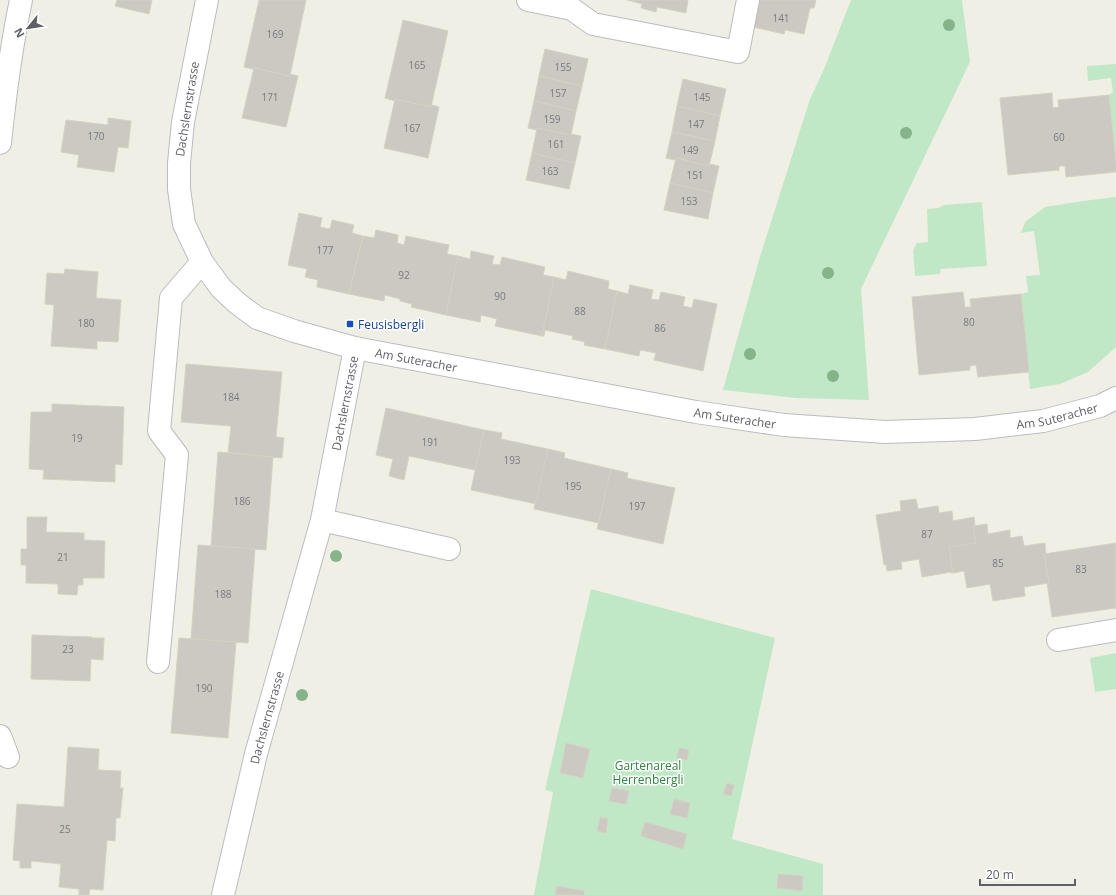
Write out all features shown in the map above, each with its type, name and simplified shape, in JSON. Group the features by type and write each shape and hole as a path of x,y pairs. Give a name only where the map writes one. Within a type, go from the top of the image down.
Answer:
{"street":[{"path":"0,143 18,16 22,0"},
{"name":"Dachslernstrasse","path":"207,0 183,122 179,163 179,189 184,224 202,262 221,288 237,303 257,318 294,331 355,348 321,525 256,754 223,895"},
{"path":"528,0 572,9 594,24 738,52 748,0"},
{"path":"158,662 177,455 159,431 171,298 202,262"},
{"name":"Am Suteracher","path":"355,348 696,412 784,425 885,432 975,429 1043,421 1100,406 1116,398"},
{"path":"321,525 449,549"},
{"path":"1058,640 1116,630"},
{"path":"0,736 8,757"}],"green space":[{"path":"851,0 962,0 970,62 861,289 869,400 796,398 723,390 759,260 810,99 824,69"},
{"path":"1116,64 1116,162 1109,95 1113,92 1111,78 1088,81 1087,66"},
{"path":"1116,197 1116,347 1088,372 1060,384 1030,389 1021,294 1028,292 1026,276 1040,275 1034,231 1021,233 1025,222 1045,207"},
{"path":"982,202 987,266 941,269 940,274 915,276 913,250 917,243 928,242 927,209 938,208 944,205"},
{"name":"Gartenareal Herrenbergli","path":"591,589 775,638 732,839 823,864 823,895 534,895 553,792 545,790"},
{"path":"1116,653 1116,689 1095,692 1090,658"}],"building":[{"path":"117,0 152,0 149,14 115,6"},
{"path":"259,0 306,0 290,76 244,67"},
{"path":"627,0 688,0 686,13 657,7 656,12 641,8 642,4"},
{"path":"759,0 816,0 814,8 810,8 804,34 785,30 784,34 753,27"},
{"path":"403,20 448,31 431,107 385,98"},
{"path":"545,49 588,59 582,86 539,76"},
{"path":"254,68 290,76 290,74 298,76 286,127 242,118"},
{"path":"539,76 582,86 576,111 534,101"},
{"path":"683,79 726,89 720,116 677,106"},
{"path":"1052,93 1053,108 1059,107 1058,100 1109,95 1116,172 1066,177 1065,166 1059,166 1059,170 1008,175 1000,98"},
{"path":"395,99 431,107 432,105 439,107 428,158 384,148"},
{"path":"534,101 576,111 571,135 537,128 537,130 528,128"},
{"path":"677,106 720,116 715,141 672,132"},
{"path":"108,118 131,121 128,148 118,147 114,172 77,167 79,155 61,152 66,120 108,125"},
{"path":"537,128 581,136 575,163 532,153"},
{"path":"672,132 715,141 709,166 676,158 675,160 666,158"},
{"path":"532,153 575,163 569,189 526,180"},
{"path":"676,158 709,166 710,164 719,166 713,193 670,183"},
{"path":"670,183 713,193 708,219 664,210"},
{"path":"299,213 322,218 320,227 330,229 332,220 354,225 352,233 363,236 349,294 317,287 318,280 305,277 307,269 288,265"},
{"path":"376,230 398,235 397,243 404,245 406,236 449,245 447,254 458,256 446,315 411,307 412,304 385,295 384,301 349,294 363,236 374,238"},
{"path":"471,251 494,256 492,264 500,265 502,257 545,267 543,275 554,277 542,336 495,326 497,319 481,315 480,322 446,315 458,256 470,259"},
{"path":"65,269 98,272 96,298 121,300 118,342 97,341 97,349 51,346 54,305 45,304 47,273 64,274"},
{"path":"568,271 609,281 608,289 617,291 605,349 584,345 585,342 572,339 573,336 545,330 544,336 542,336 554,277 566,280"},
{"path":"630,285 653,290 651,299 659,300 661,292 685,297 683,306 692,308 694,299 717,304 703,371 654,360 656,353 640,350 639,356 605,349 617,291 628,294"},
{"path":"963,292 965,307 971,307 970,299 1021,294 1029,372 978,377 976,365 970,366 970,370 919,375 912,297"},
{"path":"186,364 282,372 276,437 284,438 282,458 228,453 231,426 181,422"},
{"path":"52,404 124,407 122,465 115,464 115,482 43,479 44,470 29,469 31,412 52,412"},
{"path":"386,408 484,430 475,470 409,456 404,480 389,476 393,459 376,455"},
{"path":"484,430 502,433 501,439 548,449 536,504 471,490"},
{"path":"548,449 565,453 564,458 611,469 599,523 534,509"},
{"path":"218,452 273,457 266,550 211,546"},
{"path":"611,469 628,473 627,478 675,488 663,544 597,529"},
{"path":"916,499 918,509 938,506 939,513 952,511 953,521 974,517 975,525 973,526 976,543 949,547 953,573 951,572 922,577 919,559 901,562 902,569 887,571 886,564 884,565 876,515 901,511 900,501"},
{"path":"27,517 47,517 46,532 84,533 84,540 105,541 104,578 83,578 83,585 78,585 77,595 58,594 58,584 26,583 26,565 21,565 21,549 27,549"},
{"path":"987,524 988,534 1010,530 1010,538 1022,536 1024,546 1045,543 1046,554 1044,554 1049,583 1024,587 1025,596 993,601 990,584 967,588 964,571 953,573 949,547 976,543 973,526"},
{"path":"1116,543 1116,608 1052,617 1047,583 1049,583 1044,554"},
{"path":"198,545 255,549 248,643 191,639"},
{"path":"32,635 104,638 103,660 91,659 90,681 31,679"},
{"path":"179,638 236,642 228,738 171,733"},
{"path":"566,743 590,749 583,778 560,773"},
{"path":"68,747 99,749 98,770 121,771 120,788 123,788 120,818 116,818 115,841 107,840 103,890 90,889 89,895 79,895 79,889 59,887 61,864 31,861 31,868 20,868 20,861 13,860 17,804 64,807"},
{"path":"679,748 689,750 687,760 677,758"},
{"path":"727,783 734,785 731,796 723,794"},
{"path":"612,788 629,791 626,804 609,801"},
{"path":"674,799 690,803 687,818 670,814"},
{"path":"600,817 608,819 606,833 597,831"},
{"path":"645,822 687,834 683,849 641,836"},
{"path":"778,874 803,876 802,891 777,888"},
{"path":"557,886 584,891 584,895 555,895"}],"place":[{"name":"Feusisbergli","path":"350,324"}]}
